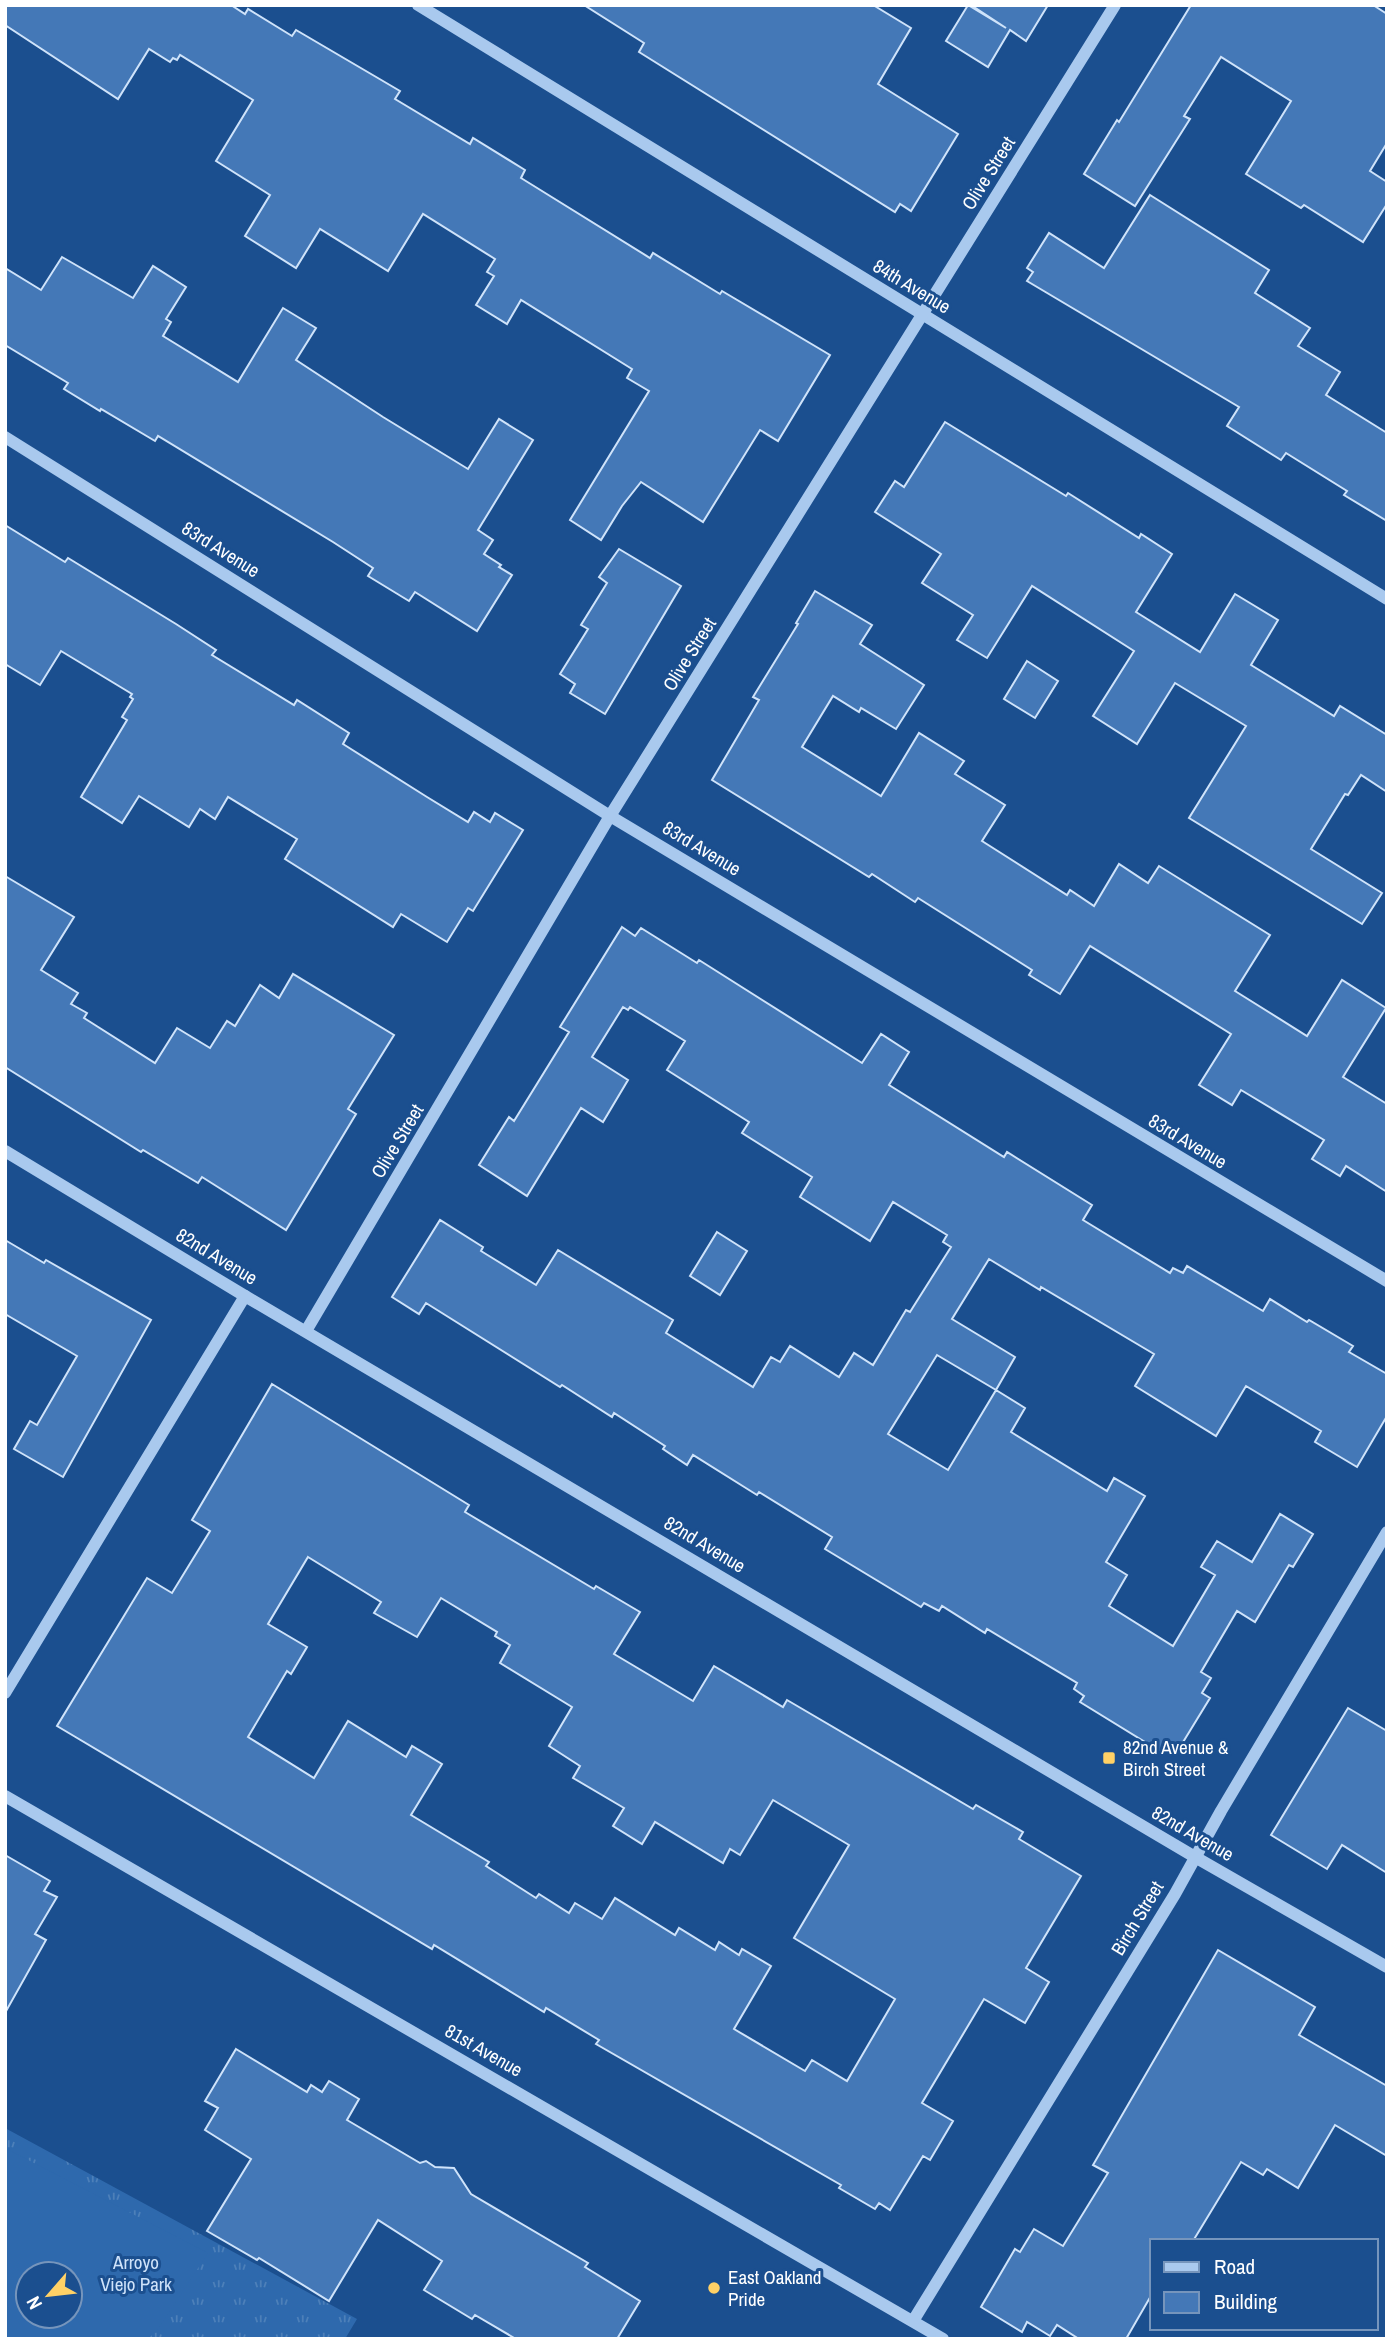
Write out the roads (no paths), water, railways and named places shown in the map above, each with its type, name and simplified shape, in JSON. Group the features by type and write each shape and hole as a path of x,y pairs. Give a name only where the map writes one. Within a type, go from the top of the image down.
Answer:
{"street":[{"name":"84th Avenue","path":"418,5 1387,599"},
{"name":"Olive Street","path":"306,1331 610,816 1115,5"},
{"name":"83rd Avenue","path":"5,437 610,816 1387,1281"},
{"name":"82nd Avenue","path":"5,1151 245,1296 1195,1857 1387,1967"},
{"path":"5,1693 245,1296"},
{"name":"Birch Street","path":"913,2320 1195,1857 1387,1532"},
{"name":"81st Avenue","path":"5,1796 943,2339"}],"place":[{"name":"82nd Avenue & Birch Street","path":"1109,1758"},
{"name":"East Oakland Pride","path":"714,2288"}],"park label":[{"name":"Arroyo Viejo Park","path":"136,2273"}]}
